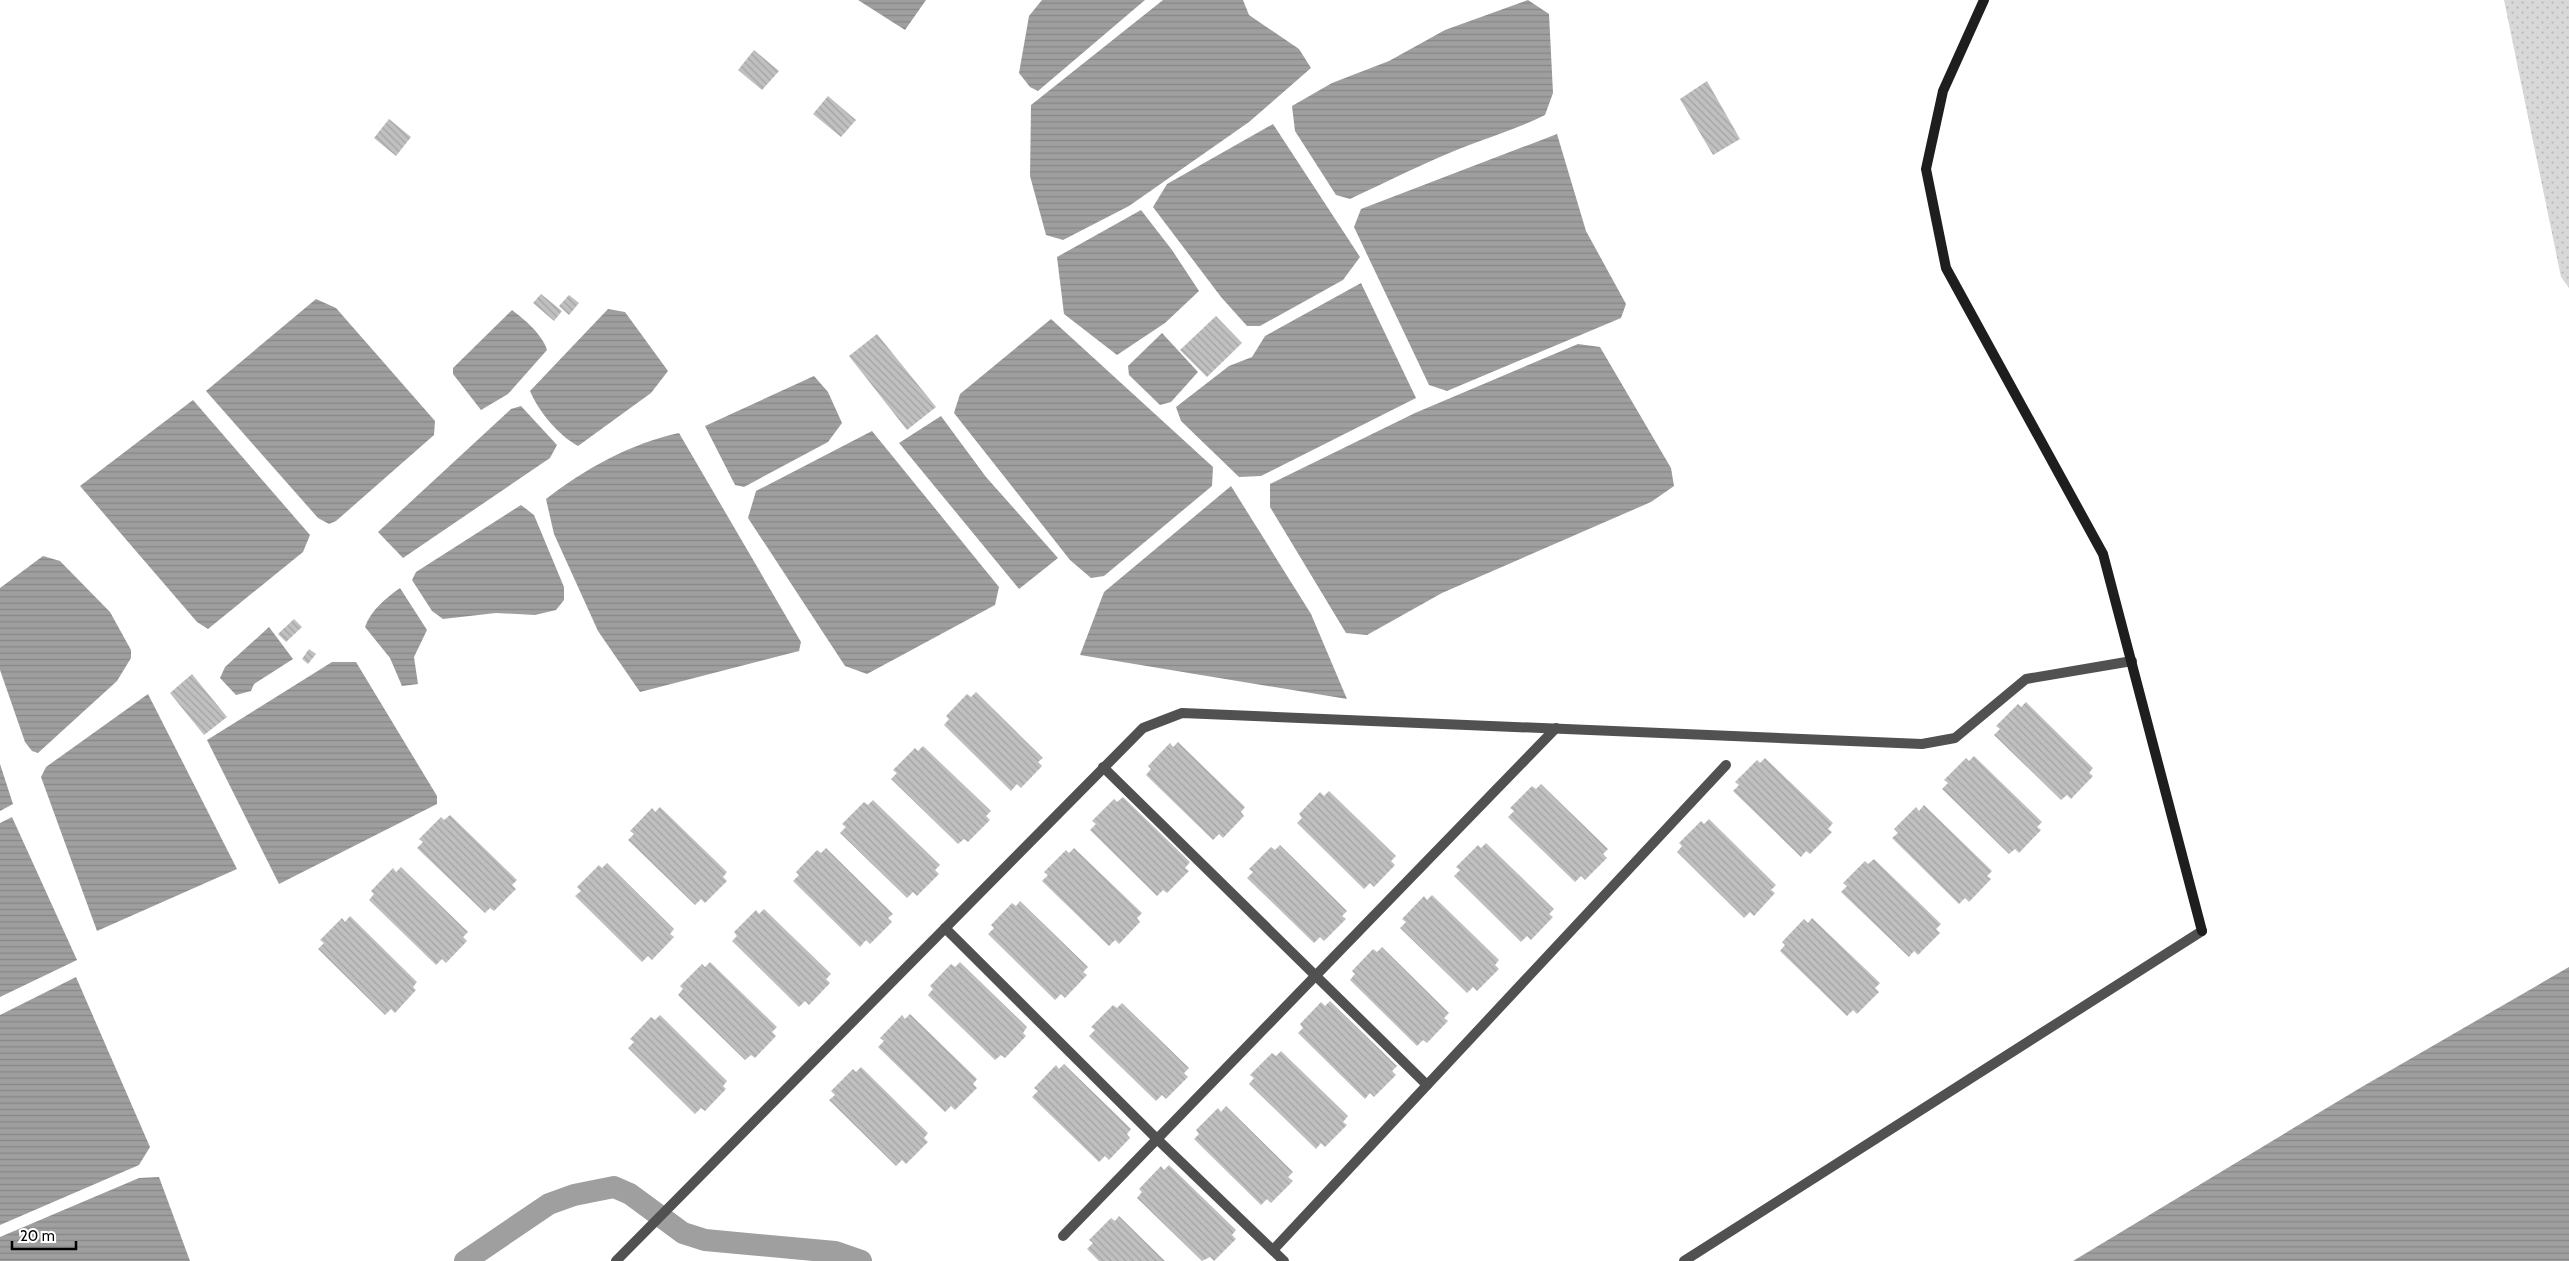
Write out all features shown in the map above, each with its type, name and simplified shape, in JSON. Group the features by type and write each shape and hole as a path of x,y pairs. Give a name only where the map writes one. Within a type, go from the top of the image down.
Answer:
{"main road":[{"path":"1984,0 1943,91 1926,169 1946,268 2103,554 2202,931"}],"street":[{"path":"616,1261 1143,728 1182,713 1922,744 1955,738 2026,680 2132,661"},
{"path":"1063,1236 1556,728"},
{"path":"1272,1250 1726,765"},
{"path":"1103,768 1427,1085"},
{"path":"945,928 1157,1139 1284,1261"},
{"path":"1684,1261 2202,931"}],"shaded area":[{"path":"858,0 926,0 905,30"},
{"path":"1042,0 1145,0 1038,91 1030,87 1019,73 1029,16"},
{"path":"1163,0 1243,0 1249,15 1299,49 1311,68 1249,122 1129,206 1063,240 1046,235 1030,176 1031,105"},
{"path":"1528,0 1549,14 1553,93 1545,115 1445,155 1350,199 1336,195 1295,131 1292,106 1332,83 1389,61 1445,30"},
{"path":"2504,0 2569,0 2569,288 2561,277"},
{"path":"1273,124 1360,257 1343,280 1260,326 1247,326 1221,297 1153,207 1167,184"},
{"path":"1557,134 1586,231 1626,304 1621,318 1447,391 1429,385 1354,227 1361,209"},
{"path":"1141,210 1172,250 1199,291 1165,323 1117,355 1064,314 1057,257"},
{"path":"1361,283 1416,398 1261,476 1239,477 1181,421 1176,407 1229,366 1252,357 1265,336"},
{"path":"316,299 336,308 435,421 434,435 336,521 329,524 318,518 206,391"},
{"path":"608,309 625,312 668,371 651,393 578,446 563,436 550,422 538,407 530,391"},
{"path":"512,310 537,333 547,350 508,394 481,410 453,374 453,368"},
{"path":"1051,319 1213,467 1212,486 1104,576 1091,578 1070,560 954,413 960,394"},
{"path":"1162,333 1198,372 1171,402 1160,405 1129,375 1128,366"},
{"path":"1578,344 1600,347 1671,468 1674,486 1651,502 1442,593 1367,635 1346,633 1270,507 1270,484 1415,413"},
{"path":"814,376 828,392 842,423 828,442 744,487 735,485 705,426"},
{"path":"193,400 310,535 303,552 208,629 197,622 80,486"},
{"path":"521,406 557,445 550,458 403,558 378,532 511,409"},
{"path":"941,416 986,477 1058,558 1019,589 899,443"},
{"path":"872,431 999,587 995,605 867,674 845,666 748,518 756,491"},
{"path":"679,433 801,642 799,651 640,692 598,631 554,534 546,499 576,477 609,458 644,443"},
{"path":"1231,486 1311,614 1347,699 1080,655 1104,592"},
{"path":"521,505 534,515 564,587 564,600 556,610 535,615 496,613 443,619 432,611 412,580 416,572"},
{"path":"43,556 60,561 110,612 131,650 131,658 117,681 38,753 32,751 25,742 0,670 0,588"},
{"path":"400,588 427,630 414,657 418,684 402,686 390,658 365,627 375,610 384,600"},
{"path":"269,627 293,659 254,684 251,691 236,695 220,678 225,667"},
{"path":"332,662 356,662 437,796 437,804 279,884 207,740"},
{"path":"148,694 237,869 97,931 41,777 46,767"},
{"path":"0,764 13,804 0,811"},
{"path":"12,817 77,960 0,997 0,823"},
{"path":"2569,967 2569,1261 2073,1261 2360,1088"},
{"path":"76,977 150,1147 139,1165 0,1225 0,1015"},
{"path":"159,1177 190,1261 0,1261 0,1237 139,1178"}],"building":[{"path":"754,50 779,71 762,90 738,70"},
{"path":"1707,81 1740,139 1713,155 1680,99"},
{"path":"828,96 856,120 841,137 813,114"},
{"path":"389,119 411,137 396,156 374,138"},
{"path":"541,294 562,311 554,321 533,303"},
{"path":"569,295 579,303 569,315 559,306"},
{"path":"1216,316 1242,343 1207,377 1180,350"},
{"path":"877,334 936,407 907,430 849,356"},
{"path":"294,619 302,627 286,642 278,634"},
{"path":"309,649 316,654 308,664 302,659"},
{"path":"192,674 227,717 204,735 170,693"},
{"path":"976,692 1043,758 1038,762 1042,766 1021,788 1017,784 1011,791 944,725 949,719 946,716 967,694 971,697"},
{"path":"2026,702 2093,768 2089,773 2093,776 2071,799 2067,795 2061,800 1994,735 2000,729 1996,726 2018,704 2021,707"},
{"path":"1178,742 1245,807 1241,812 1244,816 1223,838 1219,834 1213,840 1146,775 1151,769 1148,766 1170,743 1173,747"},
{"path":"923,746 991,811 986,816 990,820 968,842 964,839 958,844 891,779 897,773 893,770 915,748 918,751"},
{"path":"1974,756 2042,822 2037,827 2041,830 2019,853 2015,849 2009,854 1942,789 1948,783 1944,780 1966,758 1969,761"},
{"path":"1765,758 1833,823 1828,829 1832,832 1810,854 1806,851 1801,857 1733,791 1739,785 1735,782 1757,760 1760,763"},
{"path":"1541,784 1608,849 1603,854 1607,858 1585,880 1581,876 1575,882 1508,817 1514,811 1510,808 1532,786 1536,789"},
{"path":"1329,791 1396,856 1391,861 1395,865 1374,887 1370,883 1364,889 1297,823 1302,818 1299,814 1320,792 1324,796"},
{"path":"1123,797 1190,862 1185,868 1189,871 1167,893 1163,890 1157,896 1090,830 1096,824 1092,821 1114,799 1117,802"},
{"path":"873,800 940,865 935,870 939,874 917,896 913,892 907,898 840,833 846,827 842,824 864,802 868,805"},
{"path":"1924,805 1992,871 1987,876 1991,879 1969,902 1965,898 1959,904 1892,838 1898,833 1894,829 1916,807 1919,811"},
{"path":"660,807 727,872 723,877 727,881 705,903 701,899 695,905 628,840 634,834 630,831 652,808 655,812"},
{"path":"450,815 517,880 512,885 516,889 494,911 490,908 485,913 417,848 423,842 419,839 441,817 444,820"},
{"path":"1709,819 1776,885 1771,890 1775,893 1754,916 1750,912 1744,918 1677,852 1682,846 1679,843 1701,821 1704,824"},
{"path":"1486,843 1554,909 1549,914 1553,917 1531,940 1527,936 1521,942 1454,876 1460,870 1456,867 1478,845 1481,848"},
{"path":"1280,845 1347,911 1342,916 1346,919 1324,941 1320,937 1314,943 1247,878 1253,872 1249,869 1271,847 1275,850"},
{"path":"826,848 893,914 888,918 892,922 870,944 866,940 860,947 793,881 799,875 796,872 817,850 821,853"},
{"path":"1074,848 1142,913 1137,918 1140,922 1119,944 1115,940 1109,946 1042,881 1048,875 1044,872 1066,850 1069,853"},
{"path":"1874,859 1941,924 1936,929 1940,933 1918,955 1914,951 1909,957 1841,892 1847,886 1843,883 1865,861 1868,864"},
{"path":"607,863 674,929 670,934 674,937 652,960 648,956 642,962 575,896 581,891 577,887 599,865 602,868"},
{"path":"401,867 468,932 463,937 467,941 446,963 442,959 436,965 369,900 374,894 371,891 393,868 396,872"},
{"path":"1432,895 1499,960 1495,965 1499,969 1477,991 1473,987 1467,993 1400,928 1406,922 1402,919 1424,896 1427,900"},
{"path":"1020,901 1088,967 1083,972 1087,975 1065,998 1061,994 1055,1000 988,934 994,928 991,925 1012,903 1016,906"},
{"path":"764,909 831,974 826,979 830,983 809,1005 805,1001 799,1007 732,941 737,936 734,932 756,910 759,914"},
{"path":"350,916 417,982 413,987 416,990 395,1013 391,1009 385,1015 318,949 324,943 320,940 342,918 345,922"},
{"path":"1812,918 1880,983 1875,988 1879,992 1857,1014 1853,1010 1847,1016 1780,951 1785,945 1782,942 1804,919 1808,923"},
{"path":"1382,947 1449,1013 1444,1018 1448,1021 1427,1043 1423,1040 1417,1046 1350,980 1355,974 1352,971 1373,949 1377,952"},
{"path":"710,962 777,1027 772,1032 776,1036 755,1058 751,1055 745,1060 678,995 683,989 680,986 702,964 705,967"},
{"path":"960,962 1027,1027 1023,1033 1026,1036 1005,1058 1001,1055 995,1060 928,995 933,989 930,986 951,964 955,967"},
{"path":"1330,1001 1397,1066 1392,1071 1396,1075 1374,1097 1370,1093 1365,1099 1298,1033 1303,1028 1300,1024 1321,1002 1325,1006"},
{"path":"1122,1003 1189,1068 1184,1073 1188,1077 1166,1099 1162,1095 1156,1101 1089,1036 1095,1030 1091,1027 1113,1005 1117,1008"},
{"path":"910,1014 977,1079 973,1084 977,1088 955,1110 951,1106 945,1112 878,1047 884,1041 880,1038 902,1015 905,1019"},
{"path":"660,1015 727,1081 723,1086 726,1089 705,1111 701,1108 695,1114 628,1048 634,1042 630,1039 651,1017 655,1020"},
{"path":"1281,1051 1348,1116 1343,1122 1347,1125 1325,1147 1321,1143 1316,1149 1249,1084 1254,1078 1250,1075 1272,1053 1276,1056"},
{"path":"1064,1064 1131,1129 1127,1134 1130,1138 1109,1160 1105,1156 1099,1162 1032,1097 1038,1091 1034,1088 1056,1065 1059,1069"},
{"path":"861,1067 928,1133 924,1138 928,1142 906,1164 902,1160 896,1166 829,1100 835,1095 831,1091 853,1069 856,1072"},
{"path":"1226,1106 1293,1172 1288,1177 1293,1181 1271,1203 1267,1199 1261,1205 1194,1139 1199,1134 1196,1130 1218,1108 1221,1112"},
{"path":"1169,1165 1236,1230 1232,1235 1236,1239 1214,1261 1210,1257 1202,1261 1137,1198 1142,1192 1139,1189 1161,1166 1164,1170"},
{"path":"1119,1216 1165,1261 1099,1261 1087,1249 1093,1243 1089,1240 1111,1218 1115,1221"}],"waterway":[{"path":"465,1261 549,1204 574,1195 614,1187 630,1194 683,1233 705,1240 835,1252 861,1261"}]}
